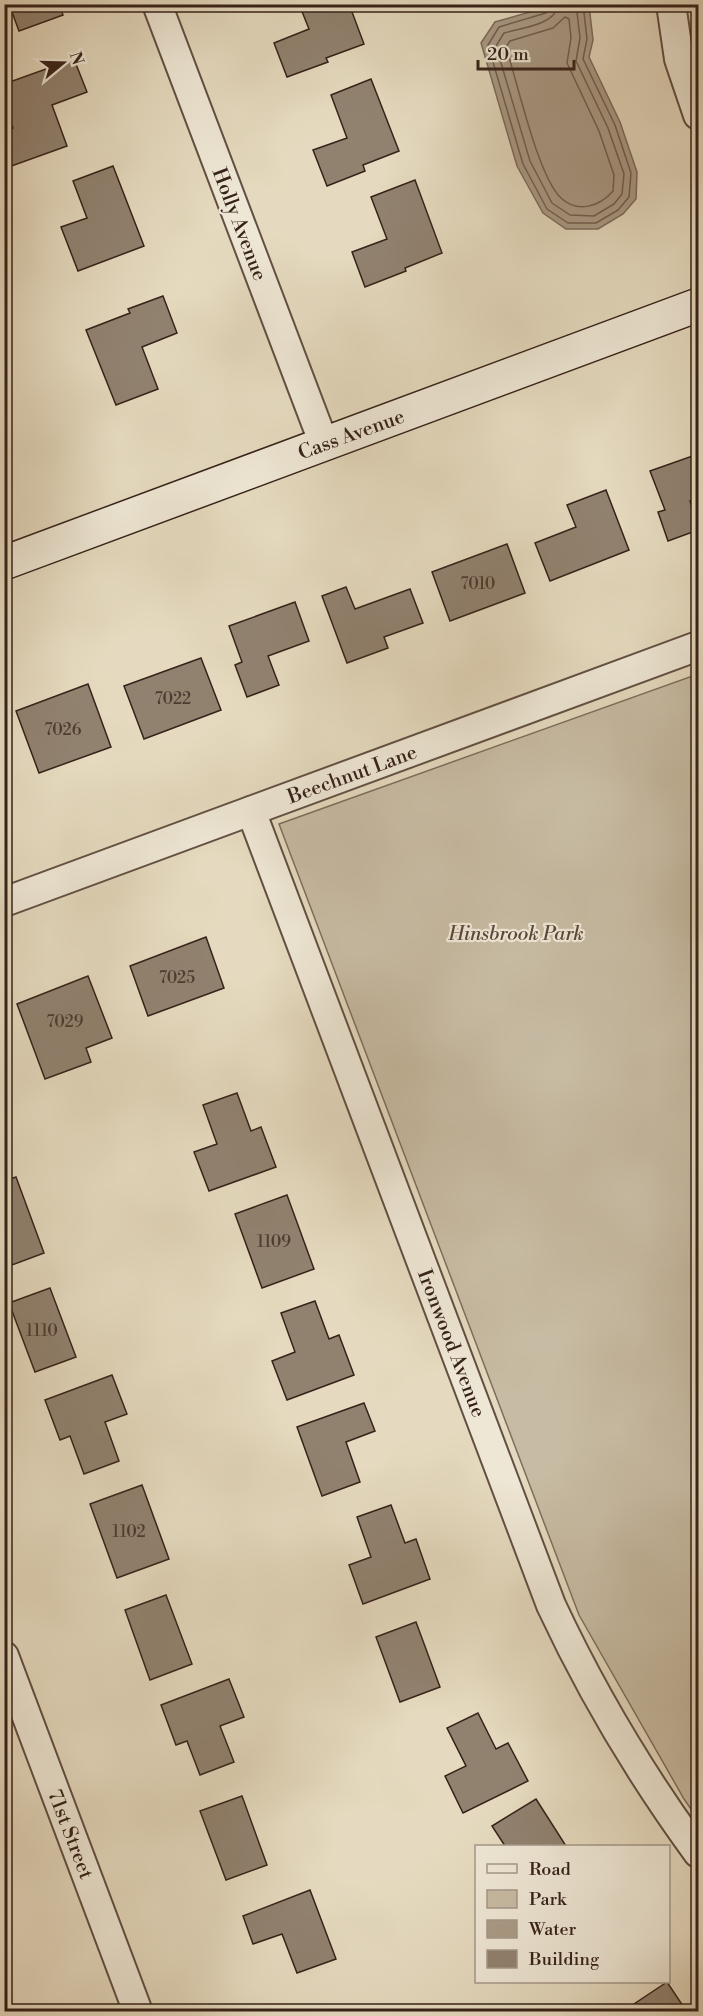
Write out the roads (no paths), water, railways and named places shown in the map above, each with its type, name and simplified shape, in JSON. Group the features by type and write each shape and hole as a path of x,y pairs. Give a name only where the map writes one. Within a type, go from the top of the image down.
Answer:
{"main road":[{"name":"Cass Avenue","path":"4,563 699,305"}],"street":[{"name":"Holly Avenue","path":"157,4 324,444"},
{"path":"671,4 679,59 699,115"},
{"name":"Beechnut Lane","path":"4,902 699,646"},
{"name":"Ironwood Avenue","path":"251,811 551,1605 576,1658 614,1728 699,1853"},
{"name":"71st Street","path":"4,1656 138,2012"}],"water":[{"path":"558,4 589,5 593,40 589,57 620,122 637,172 636,199 623,214 598,229 566,229 543,213 517,166 481,43 495,22"}],"park label":[{"name":"Hinsbrook Park","path":"516,933"}]}
